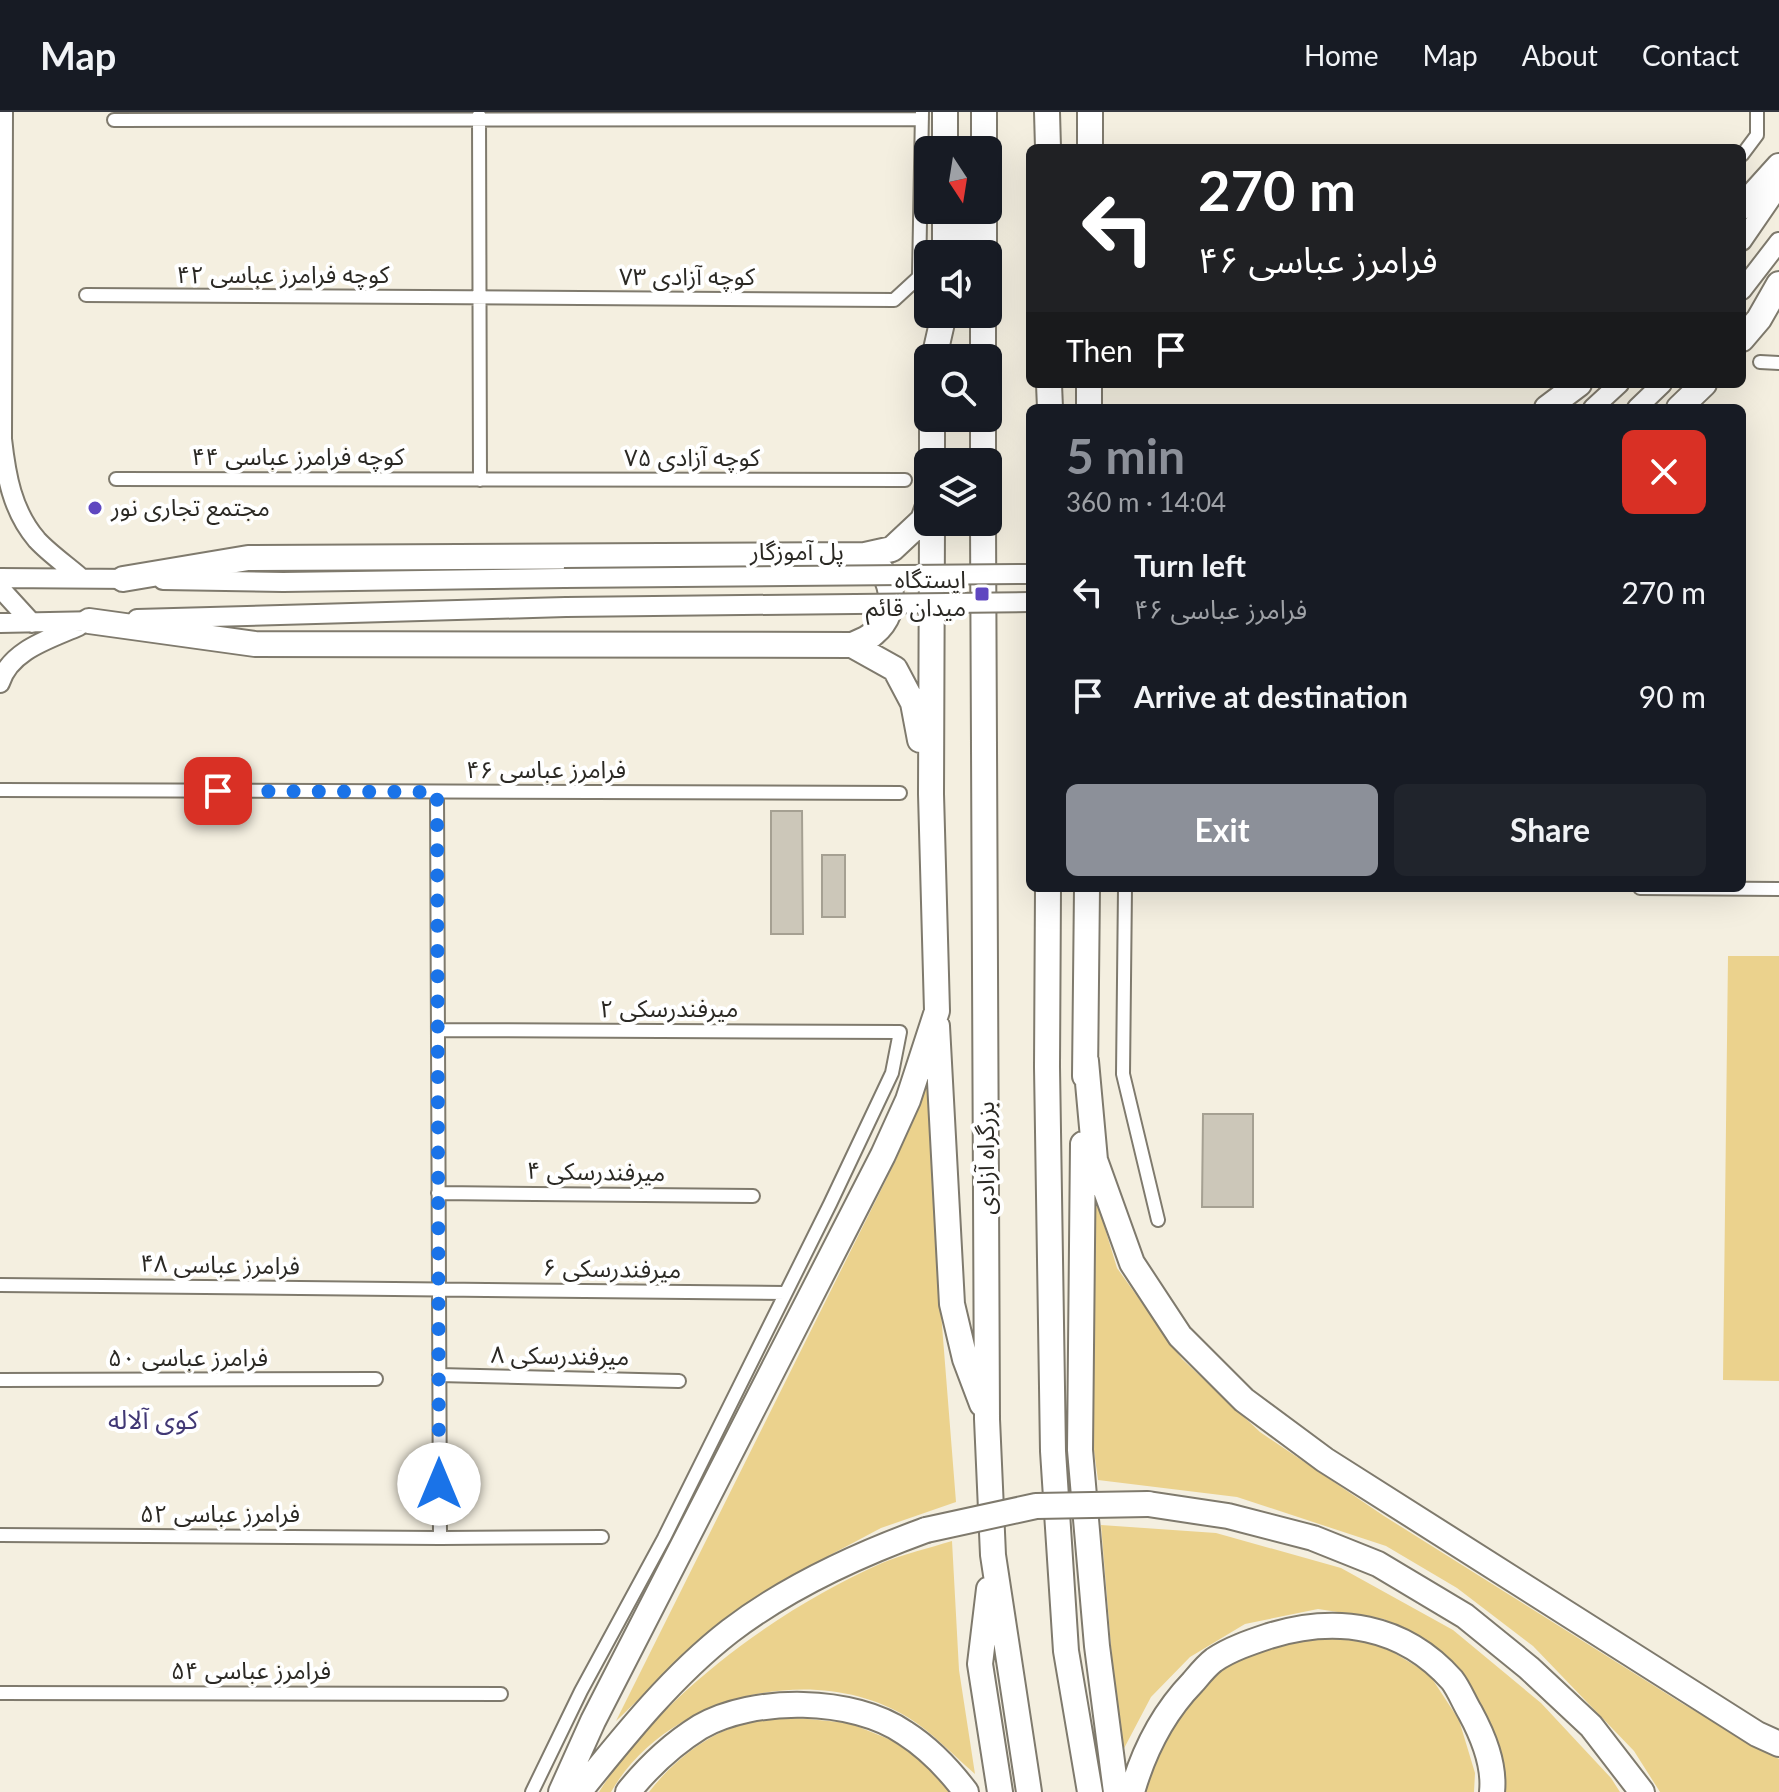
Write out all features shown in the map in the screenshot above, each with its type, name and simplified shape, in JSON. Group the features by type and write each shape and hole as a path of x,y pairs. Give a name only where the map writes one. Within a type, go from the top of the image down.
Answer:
{"highway":[{"path":"983,136 984,112"},
{"path":"1047,112 1048,144"},
{"path":"1090,112 1090,144"},
{"path":"930,114 939,136"},
{"path":"1746,203 1779,166"},
{"path":"1746,334 1759,319 1779,284"},
{"path":"1552,404 1574,388"},
{"path":"1683,404 1700,388"},
{"path":"123,579 248,558 865,555 892,549 914,528"},
{"path":"932,536 931,794 937,1011 952,1304 965,1359 987,1419"},
{"name":"بزرگراه آزادی","path":"983,536 987,1419 993,1555 1029,1792"},
{"path":"89,621 255,644 852,645 873,635 886,620 892,600 889,579 877,563 865,555"},
{"path":"852,645 895,669 913,703 931,794"},
{"path":"1048,892 1047,1067 1053,1451 1066,1651 1090,1792"},
{"path":"1087,892 1086,1061 1080,1234 1080,1450 1097,1646 1116,1792"},
{"path":"561,1792 593,1721 883,1155 908,1100 937,1011"},
{"path":"1086,1061 1095,1160 1132,1263 1180,1336 1244,1400 1325,1460 1744,1726 1779,1744"},
{"path":"579,1792 625,1734 677,1678 730,1631 798,1587 868,1551 926,1530 1036,1506 1148,1504 1228,1516 1313,1538 1378,1564 1465,1616 1529,1668 1591,1726 1642,1792"},
{"path":"993,1555 980,1664 1000,1792"},
{"path":"1132,1792 1149,1743 1172,1704 1213,1661 1247,1643 1292,1629 1340,1624 1379,1632 1413,1646 1453,1681 1482,1734 1494,1777 1492,1792"},
{"path":"628,1792 655,1760 702,1726 751,1709 802,1705 855,1711 903,1731 946,1764 966,1792"}],"main road":[{"path":"3,112 3,477 14,504 36,539 80,577"},
{"path":"1746,235 1779,187"},
{"path":"1746,285 1779,242"},
{"path":"1597,404 1615,388"},
{"path":"1641,404 1658,388"},
{"name":"پل آموزگار","path":"0,578 283,582 1026,574"},
{"path":"0,588 32,623"},
{"path":"0,623 566,607 1026,602"},
{"path":"0,683 16,658 36,645 89,621"}],"street":[{"path":"1746,150 1757,135 1757,112"},
{"path":"114,120 930,114"},
{"name":"کوچه آزادی ۷۳","path":"479,298 894,300 919,277 930,114"},
{"path":"479,116 480,480"},
{"name":"کوچه فرامرز عباسی ۴۲","path":"86,295 479,298"},
{"path":"1760,362 1779,363"},
{"name":"کوچه فرامرز عباسی ۴۴","path":"116,479 480,480"},
{"name":"کوچه آزادی ۷۵","path":"480,480 905,480"},
{"name":"فرامرز عباسی ۴۶","path":"0,790 900,793"},
{"path":"437,792 440,1538"},
{"path":"1746,889 1779,889"},
{"path":"1125,892 1123,1074 1158,1220"},
{"name":"میرفندرسکی ۲","path":"438,1030 900,1032 892,1073 785,1293"},
{"name":"میرفندرسکی ۴","path":"438,1193 753,1196"},
{"name":"فرامرز عباسی ۴۸","path":"0,1285 439,1290"},
{"name":"میرفندرسکی ۶","path":"439,1290 785,1293"},
{"path":"532,1792 581,1691 664,1538 785,1293"},
{"name":"میرفندرسکی ۸","path":"439,1375 679,1381"},
{"name":"فرامرز عباسی ۵۰","path":"0,1380 376,1379"},
{"name":"فرامرز عباسی ۵۲","path":"0,1535 602,1537"},
{"name":"فرامرز عباسی ۵۴","path":"0,1693 501,1694"}],"shaded area":[{"path":"1728,956 1779,956 1779,1381 1723,1380"},
{"path":"932,1072 938,1275 956,1502 881,1528 783,1580 711,1630 616,1721 895,1162"},
{"path":"1091,1182 1117,1268 1182,1359 1260,1432 1384,1516 1683,1704 1779,1759 1779,1792 1660,1792 1634,1751 1533,1646 1457,1588 1386,1546 1237,1497 1098,1480 1094,1451"},
{"path":"1101,1525 1216,1533 1341,1568 1453,1630 1541,1703 1611,1778 1620,1792 1500,1792 1444,1658 1384,1619 1318,1609 1245,1624 1190,1657 1151,1697 1120,1756"},
{"path":"952,1541 959,1670 975,1774 918,1724 871,1700 831,1691 788,1690 745,1696 705,1710 668,1731 636,1759 611,1792 599,1792 624,1756 654,1722 724,1658 763,1630 803,1604 882,1563"},
{"path":"1327,1636 1381,1645 1429,1674 1459,1720 1475,1773 1474,1792 1142,1792 1167,1721 1209,1677 1263,1646"},
{"path":"797,1718 849,1723 891,1740 928,1765 949,1792 649,1792 694,1748 722,1732 757,1721"}],"building":[{"path":"771,811 802,811 803,934 771,934"},
{"path":"822,855 845,855 845,917 822,917"},
{"path":"1203,1114 1253,1114 1253,1207 1202,1207"}],"place":[{"name":"مجتمع تجاری نور","path":"95,508"},
{"name":"ایستگاه میدان قائم","path":"982,594"}],"district":[{"name":"کوی آلاله","path":"153,1420"}],"route":[{"path":"218,791 437,792 439,1484"}]}
